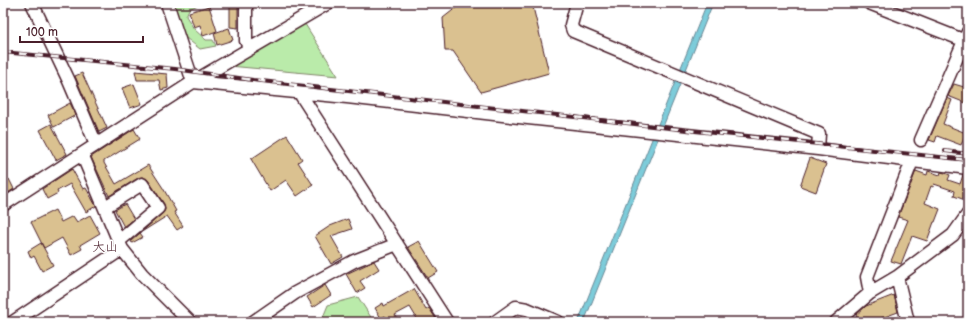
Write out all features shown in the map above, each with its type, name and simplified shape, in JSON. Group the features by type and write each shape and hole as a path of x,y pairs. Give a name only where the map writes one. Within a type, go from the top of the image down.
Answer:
{"street":[{"path":"32,3 69,81 96,144"},
{"path":"167,3 193,82"},
{"path":"246,3 246,41 250,48"},
{"path":"3,206 193,82 328,3"},
{"path":"577,3 571,25 573,31 819,134 818,149"},
{"path":"869,3 967,38 921,140"},
{"path":"193,82 299,92 818,149 968,168"},
{"path":"299,92 447,322"},
{"path":"82,154 121,245 142,274 190,322"},
{"path":"870,293 867,278 912,161"},
{"path":"13,322 121,245 158,208 142,184 105,207"},
{"path":"836,322 870,293 897,277 953,235 968,214"},
{"path":"253,322 295,293 315,282 354,261 397,244"},
{"path":"897,277 908,322"},
{"path":"495,322 516,307 527,309 558,322"}],"green space":[{"path":"172,3 202,3 189,9 186,16 194,29 206,40 213,40 216,46 200,49 186,38 180,27"},
{"path":"303,21 338,76 229,66"},
{"path":"358,297 374,322 321,322 328,305"}],"water":[{"path":"707,3 713,3 584,322 578,322"}],"building":[{"path":"230,3 238,3 238,28 230,27"},
{"path":"462,3 532,3 549,73 481,92 453,51 445,51 443,18"},
{"path":"209,6 217,31 203,36 200,25 194,27 189,12"},
{"path":"229,28 233,40 217,45 214,33"},
{"path":"135,71 167,74 168,88 161,90 159,80 137,80"},
{"path":"82,73 107,128 99,132 75,76"},
{"path":"134,84 142,104 130,108 122,88"},
{"path":"954,84 964,87 968,86 968,104 948,96"},
{"path":"947,98 952,100 943,124 966,133 961,145 937,136 935,142 929,140"},
{"path":"70,103 76,115 54,127 48,115"},
{"path":"51,124 67,154 56,160 40,130"},
{"path":"134,129 140,139 104,161 104,163 116,184 148,165 163,188 176,211 174,212 183,226 177,230 167,216 141,233 163,213 165,210 164,204 148,180 142,177 109,196 91,157"},
{"path":"287,135 302,159 298,162 313,185 297,196 286,180 270,191 251,159"},
{"path":"810,158 826,164 816,192 800,186"},
{"path":"72,169 83,189 86,188 96,206 86,212 70,184 57,191 58,193 47,199 42,189"},
{"path":"916,171 927,175 928,171 940,175 941,172 945,173 950,175 948,180 960,184 963,175 968,175 968,201 954,196 955,191 934,184 933,187 931,186 925,203 940,209 935,222 927,241 912,236 901,264 891,261 908,220 898,217"},
{"path":"9,179 14,189 3,196 3,181"},
{"path":"125,204 134,219 124,227 115,210"},
{"path":"55,210 61,222 73,216 77,222 90,215 100,233 80,245 82,249 71,255 62,238 44,248 31,222"},
{"path":"348,219 352,229 331,236 343,257 331,264 315,236 330,226"},
{"path":"140,233 143,237 132,243 131,241"},
{"path":"419,241 438,272 428,278 408,247"},
{"path":"41,243 53,265 42,271 34,256 31,258 28,251"},
{"path":"374,261 379,269 360,281 365,288 357,293 346,274"},
{"path":"325,285 331,295 313,307 307,297"},
{"path":"414,289 426,310 429,308 438,322 419,322 410,307 395,315 400,322 389,322 385,316 381,318 375,308 383,303 384,306"},
{"path":"894,295 898,312 871,322 859,322 856,315 866,306"}],"railway":[{"path":"3,52 175,69 253,80 695,131 968,160"},
{"path":"945,151 968,154"}],"district":[{"name":"大山","path":"105,247"}]}
